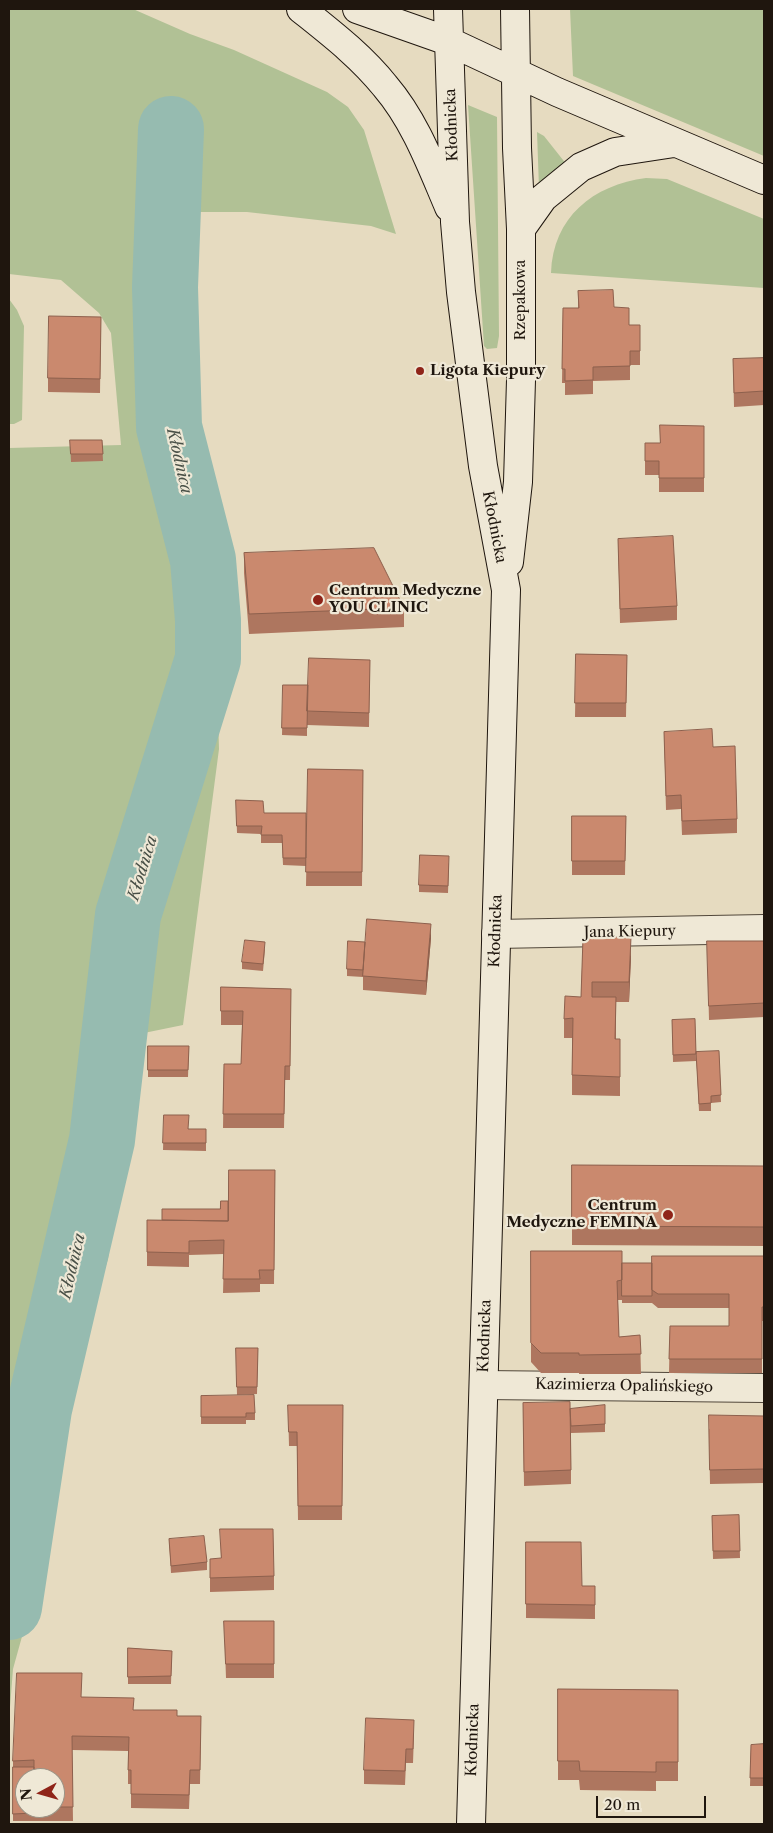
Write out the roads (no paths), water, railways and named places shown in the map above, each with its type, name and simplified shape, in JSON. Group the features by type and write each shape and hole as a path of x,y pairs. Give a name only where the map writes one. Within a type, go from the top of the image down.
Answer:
{"street":[{"path":"301,9 357,55 386,87 419,137 455,222"},
{"path":"357,9 448,41 517,74 764,180"},
{"path":"448,9 448,41"},
{"name":"Rzepakowa","path":"506,590 518,482 521,380 521,229 517,148 515,9"},
{"name":"Kłodnicka","path":"448,41 455,222 461,292 483,466 506,590 471,1824"},
{"path":"521,229 544,198 582,167 615,152 674,142"},
{"name":"Jana Kiepury","path":"496,934 764,929"},
{"name":"Kazimierza Opalińskiego","path":"484,1385 764,1388"}],"waterway":[{"name":"Kłodnica","path":"9,1607 39,1409 102,1140 128,915 208,659 208,620 203,560 169,427 165,287 171,129"}],"place":[{"name":"Ligota Kiepury","path":"420,371"},
{"name":"Centrum Medyczne YOU CLINIC","path":"318,600"},
{"name":"Centrum Medyczne FEMINA","path":"668,1215"}]}
